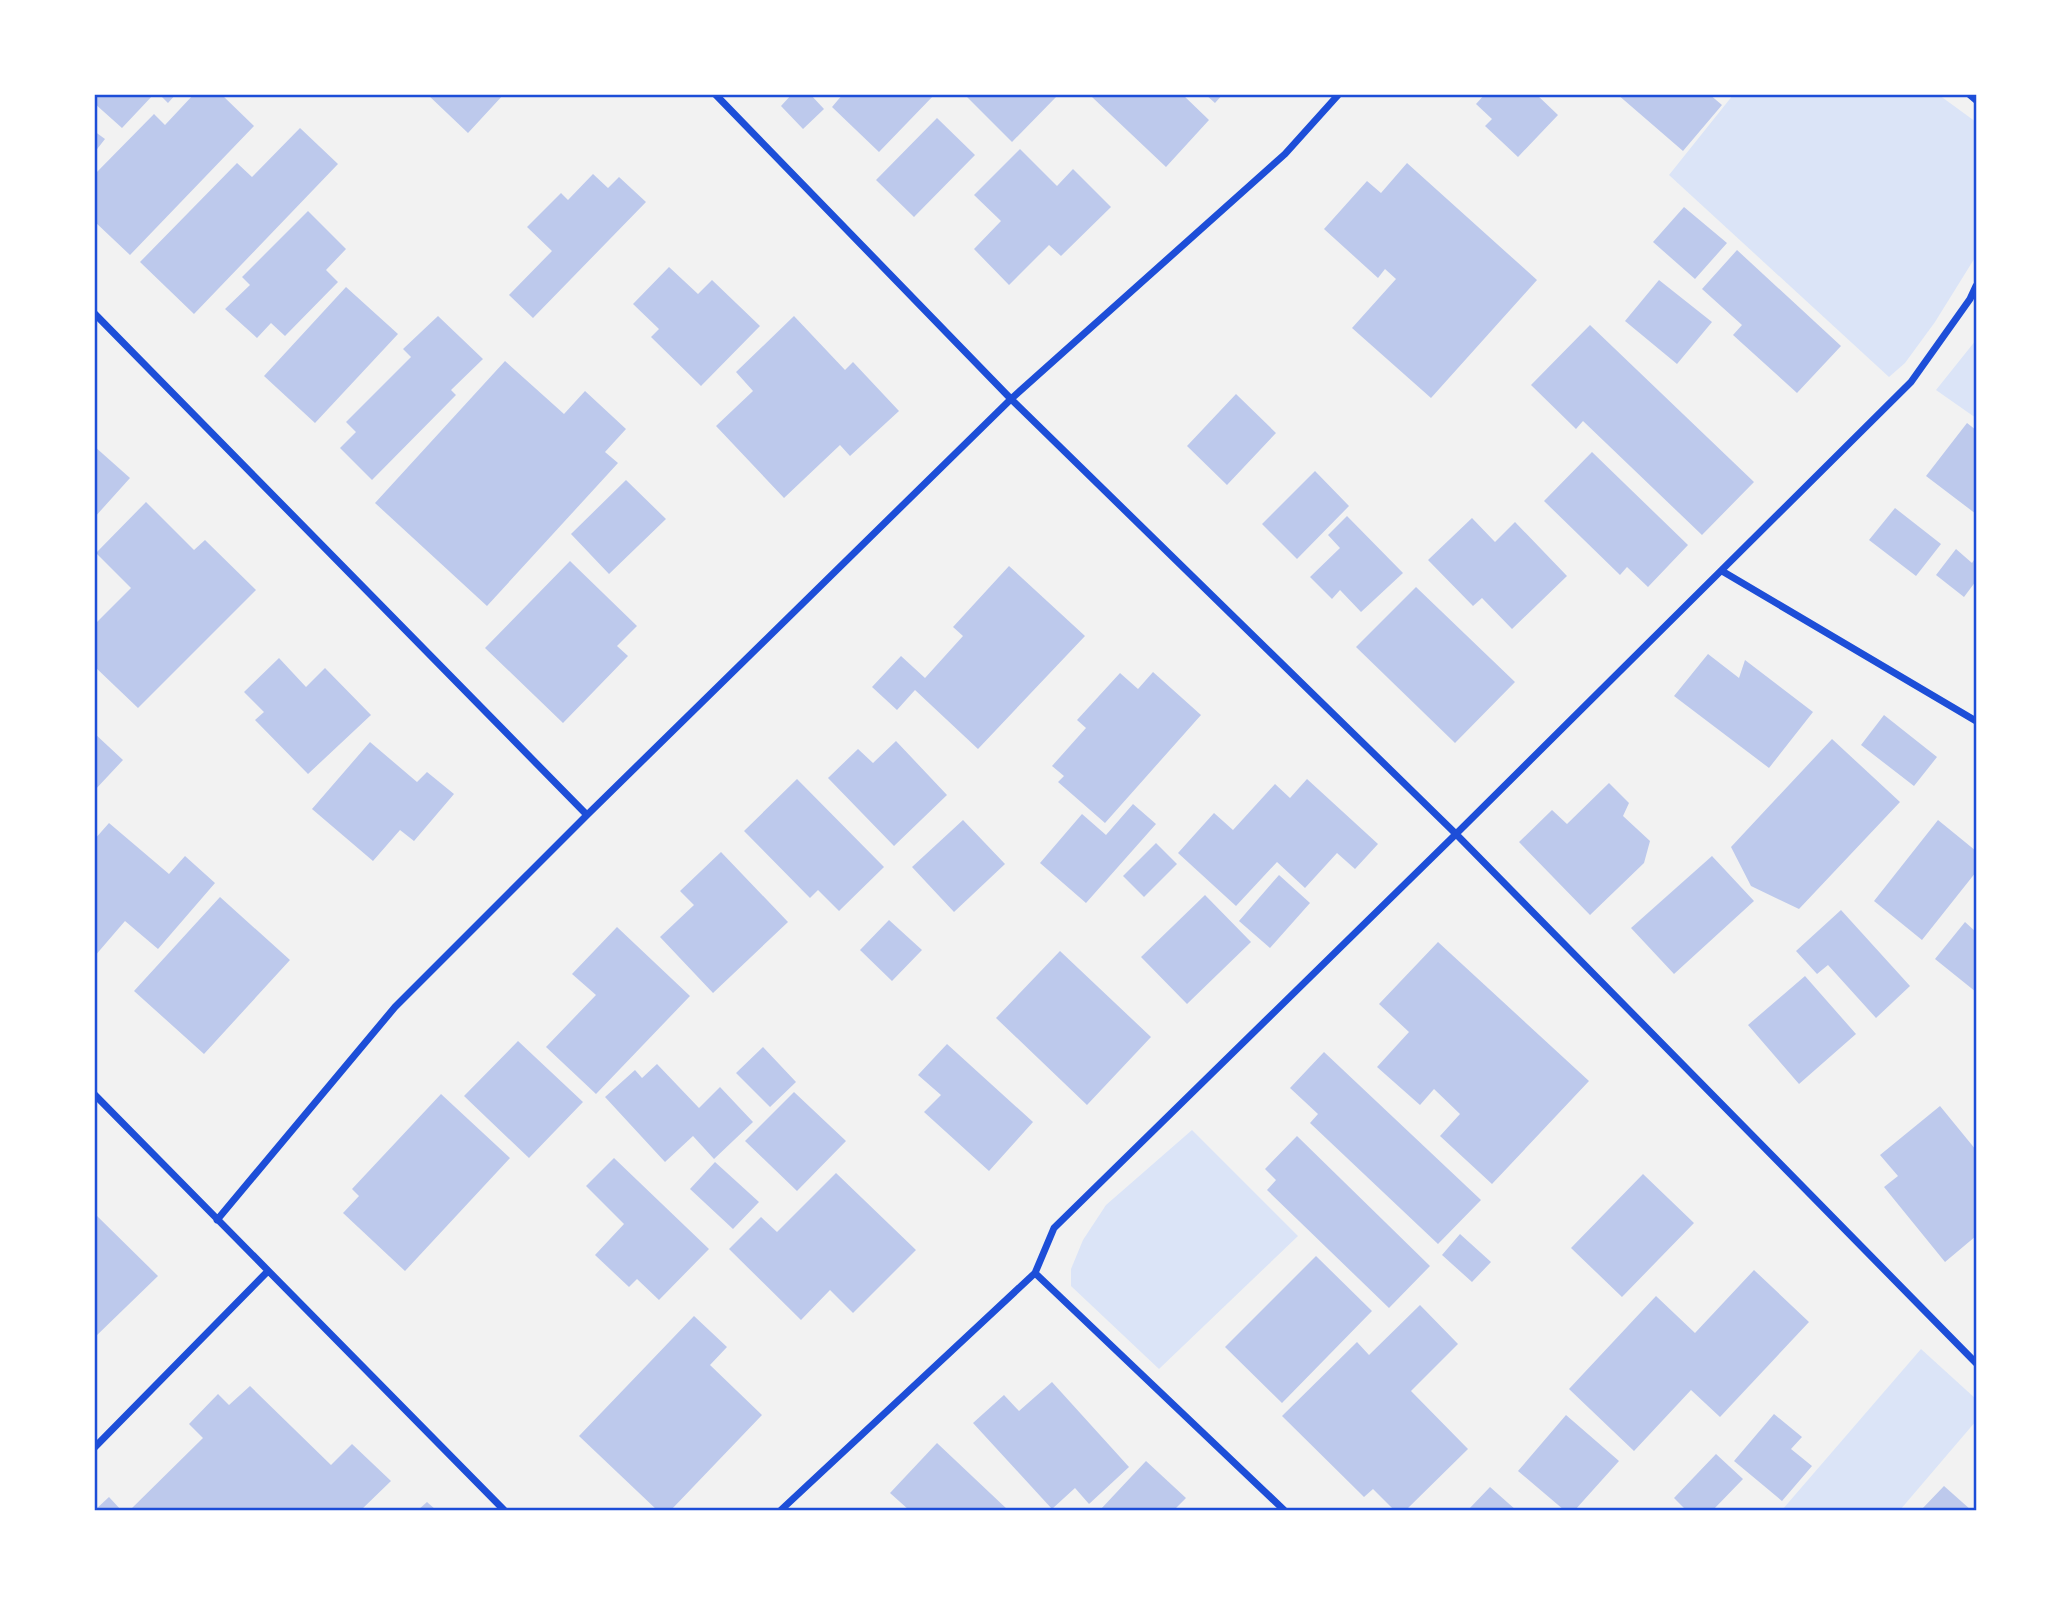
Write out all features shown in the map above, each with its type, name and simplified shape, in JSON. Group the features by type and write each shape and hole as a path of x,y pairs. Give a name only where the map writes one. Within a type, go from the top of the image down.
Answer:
{"street":[{"path":"715,94 1011,399 1456,834 1976,1363"},
{"path":"218,1220 395,1007 1011,399 1285,154 1339,94"},
{"path":"1969,94 1976,100"},
{"path":"781,1510 1035,1273 1054,1228 1911,382 1970,299 1976,286"},
{"path":"94,313 587,815"},
{"path":"1722,571 1976,721"},
{"path":"94,1094 504,1510"},
{"path":"94,1448 267,1272"},
{"path":"1035,1273 1284,1510"}],"shaded area":[{"path":"1733,95 1939,95 1976,122 1976,256 1935,322 1905,363 1889,377 1669,175"},
{"path":"1976,340 1976,418 1936,390"},
{"path":"1192,1130 1298,1236 1159,1369 1071,1286 1071,1269 1083,1240 1106,1205"},
{"path":"1921,1349 1976,1399 1976,1421 1900,1510 1782,1510"}],"building":[{"path":"94,94 154,94 122,128 94,103"},
{"path":"159,94 176,94 168,103"},
{"path":"194,94 221,94 254,126 130,255 94,221 94,175 154,114 165,125"},
{"path":"427,94 504,94 468,133"},
{"path":"792,94 810,94 824,109 803,129 781,106"},
{"path":"843,94 935,94 879,152 832,107"},
{"path":"964,94 1055,94 1057,96 1012,142"},
{"path":"1094,94 1182,94 1209,120 1166,167 1092,97"},
{"path":"1205,94 1223,94 1215,103"},
{"path":"1485,94 1536,94 1558,115 1518,157 1485,126 1492,119 1476,104"},
{"path":"1617,94 1709,94 1722,105 1683,151"},
{"path":"937,118 975,155 914,217 876,180"},
{"path":"300,128 338,164 194,314 140,262 237,163 252,177"},
{"path":"94,131 105,139 94,153"},
{"path":"1020,149 1057,186 1073,169 1111,207 1061,256 1049,245 1009,285 974,249 1001,221 974,195"},
{"path":"1407,163 1537,280 1431,398 1352,328 1396,279 1385,269 1378,278 1324,229 1367,181 1381,193"},
{"path":"593,174 608,188 619,177 646,202 533,318 509,295 552,251 527,227 561,193 568,200"},
{"path":"1684,207 1727,243 1695,279 1653,242"},
{"path":"308,211 346,249 326,270 338,282 285,336 271,323 257,338 225,309 250,285 242,277"},
{"path":"1737,250 1841,346 1797,393 1733,335 1742,325 1702,289"},
{"path":"669,267 698,294 712,280 760,326 701,386 651,337 659,329 633,304"},
{"path":"1659,280 1712,322 1677,364 1625,321"},
{"path":"346,287 398,334 315,423 264,376"},
{"path":"438,316 483,359 451,390 456,395 372,480 340,448 356,432 346,422 411,357 403,349"},
{"path":"794,316 845,370 853,362 899,411 850,456 840,445 784,498 716,426 753,391 736,372"},
{"path":"1590,325 1754,482 1702,535 1583,421 1576,429 1531,385"},
{"path":"505,361 564,414 585,391 626,429 605,452 618,463 487,606 375,503"},
{"path":"1236,394 1276,433 1227,485 1187,446"},
{"path":"1967,423 1976,430 1976,514 1926,476"},
{"path":"94,446 130,478 94,518"},
{"path":"1592,452 1688,545 1648,587 1627,567 1620,575 1544,501"},
{"path":"1315,471 1349,506 1297,559 1262,524"},
{"path":"626,480 666,519 609,574 571,534"},
{"path":"146,502 194,550 205,540 256,590 138,708 94,666 94,625 131,588 96,553"},
{"path":"1895,508 1941,544 1916,576 1869,540"},
{"path":"1347,516 1403,573 1361,612 1340,590 1332,599 1310,577 1340,548 1328,535"},
{"path":"1472,518 1495,542 1515,522 1567,576 1512,629 1482,598 1473,606 1428,560"},
{"path":"1956,549 1972,563 1976,557 1976,581 1964,597 1936,575"},
{"path":"570,561 637,626 617,646 628,656 563,723 485,648"},
{"path":"1009,566 1085,636 978,749 915,690 897,710 872,687 901,656 925,678 963,636 953,627"},
{"path":"1416,587 1515,682 1455,743 1356,647"},
{"path":"1708,654 1739,678 1745,660 1813,712 1769,768 1674,696"},
{"path":"279,658 306,687 325,668 371,715 308,774 255,720 264,712 244,692"},
{"path":"1153,672 1201,715 1105,823 1058,782 1064,776 1052,766 1086,728 1077,720 1120,673 1138,689"},
{"path":"1884,715 1937,757 1914,786 1861,745"},
{"path":"94,733 123,760 94,791"},
{"path":"1832,739 1900,802 1799,909 1751,886 1731,847"},
{"path":"896,741 947,795 894,846 828,778 858,749 873,763"},
{"path":"370,742 417,782 427,772 454,794 414,841 400,830 373,861 312,809"},
{"path":"797,779 884,867 839,911 818,890 810,898 744,831"},
{"path":"1307,779 1378,844 1355,869 1337,853 1305,888 1277,862 1236,906 1178,853 1214,813 1233,830 1275,784 1290,798"},
{"path":"1609,783 1629,803 1623,816 1650,841 1644,863 1590,915 1519,842 1552,810 1567,824"},
{"path":"1133,804 1156,824 1086,903 1040,863 1082,814 1106,835"},
{"path":"963,820 1005,864 954,912 912,867"},
{"path":"1938,820 1976,851 1976,872 1922,940 1874,901"},
{"path":"109,823 169,874 185,856 215,883 158,949 125,921 94,957 94,840"},
{"path":"1156,843 1177,864 1144,897 1123,876"},
{"path":"721,852 788,922 713,993 660,937 694,905 680,891"},
{"path":"1712,856 1754,901 1674,974 1631,928"},
{"path":"1279,875 1310,903 1270,948 1239,921"},
{"path":"1205,895 1251,942 1187,1004 1141,957"},
{"path":"220,897 290,960 204,1054 134,991"},
{"path":"1841,910 1910,986 1876,1018 1828,965 1817,974 1796,951"},
{"path":"889,920 922,950 892,981 860,950"},
{"path":"1965,922 1976,932 1976,992 1935,959"},
{"path":"617,927 690,996 596,1094 546,1047 596,995 572,974"},
{"path":"1438,942 1589,1081 1492,1184 1440,1136 1460,1114 1434,1089 1420,1105 1377,1067 1409,1032 1379,1004"},
{"path":"1060,951 1151,1037 1087,1105 996,1018"},
{"path":"1805,976 1856,1034 1799,1084 1748,1025"},
{"path":"518,1041 583,1102 529,1158 464,1096"},
{"path":"947,1044 1033,1122 989,1171 924,1112 941,1095 918,1075"},
{"path":"763,1047 796,1082 770,1107 736,1073"},
{"path":"1324,1052 1481,1200 1438,1244 1310,1123 1318,1114 1290,1088"},
{"path":"657,1064 699,1108 720,1087 753,1122 714,1159 693,1136 665,1162 605,1097 635,1070 642,1078"},
{"path":"794,1092 846,1141 797,1191 745,1141"},
{"path":"441,1094 510,1158 405,1271 343,1213 359,1196 352,1189"},
{"path":"1940,1106 1976,1150 1976,1236 1945,1262 1884,1187 1898,1176 1880,1155"},
{"path":"1297,1136 1430,1266 1389,1308 1267,1190 1276,1180 1265,1169"},
{"path":"614,1158 709,1249 659,1300 637,1279 629,1287 595,1255 624,1224 586,1186"},
{"path":"715,1162 759,1202 733,1229 690,1189"},
{"path":"836,1173 916,1250 853,1313 830,1290 801,1320 729,1249 761,1217 777,1232"},
{"path":"1643,1174 1694,1223 1622,1297 1571,1248"},
{"path":"94,1213 158,1276 94,1338"},
{"path":"1460,1234 1491,1262 1472,1282 1442,1255"},
{"path":"1316,1256 1372,1311 1282,1403 1225,1347"},
{"path":"1754,1270 1809,1322 1720,1417 1691,1390 1634,1451 1569,1389 1656,1296 1695,1333"},
{"path":"1420,1305 1458,1344 1411,1391 1468,1449 1406,1510 1394,1510 1373,1489 1364,1497 1282,1416 1357,1342 1369,1355"},
{"path":"694,1316 727,1347 710,1365 762,1415 671,1510 657,1510 579,1436"},
{"path":"1052,1382 1129,1467 1089,1504 1075,1488 1052,1509 973,1423 1004,1395 1019,1411"},
{"path":"250,1386 331,1465 352,1444 391,1481 361,1510 130,1510 203,1438 189,1424 218,1394 229,1405"},
{"path":"1774,1414 1802,1437 1791,1449 1812,1466 1782,1501 1734,1461"},
{"path":"1566,1415 1619,1461 1575,1510 1564,1510 1518,1471"},
{"path":"937,1443 1008,1510 909,1510 890,1493"},
{"path":"1716,1454 1743,1479 1713,1510 1686,1510 1674,1498"},
{"path":"1146,1461 1186,1498 1174,1510 1100,1510"},
{"path":"1944,1486 1971,1510 1921,1510"},
{"path":"1490,1487 1516,1510 1468,1510"},
{"path":"109,1497 121,1510 95,1510"},
{"path":"427,1502 436,1510 418,1510"}]}
